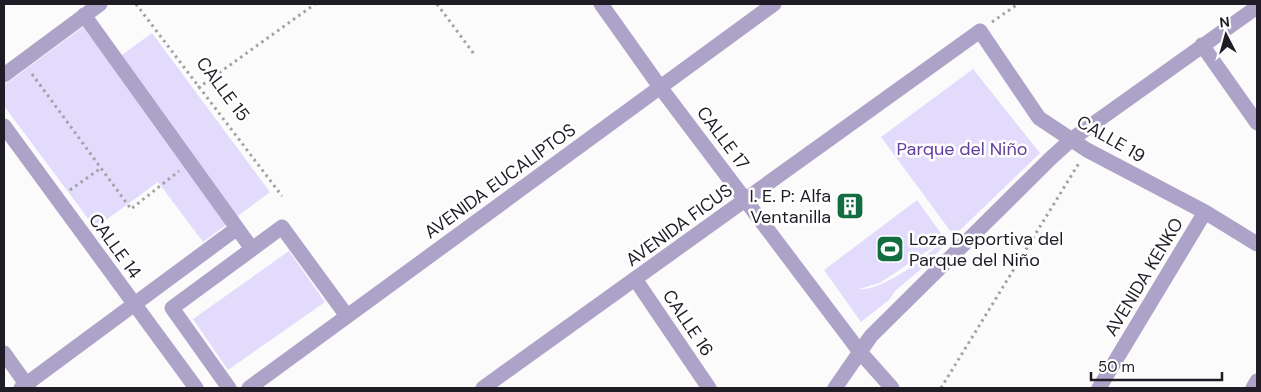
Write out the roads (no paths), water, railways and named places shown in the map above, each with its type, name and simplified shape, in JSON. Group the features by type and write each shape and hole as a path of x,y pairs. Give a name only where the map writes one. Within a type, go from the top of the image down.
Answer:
{"street":[{"path":"4,75 100,4"},
{"name":"CALLE 17","path":"601,4 660,87 860,352 892,388"},
{"name":"AVENIDA EUCALIPTOS","path":"249,388 774,4"},
{"path":"835,388 871,336 1072,139 1257,7"},
{"path":"84,15 252,249"},
{"name":"CALLE 19","path":"980,31 1039,118 1087,150 1206,212 1257,244"},
{"name":"AVENIDA FICUS","path":"483,388 980,31"},
{"path":"1202,45 1257,123"},
{"name":"CALLE 14","path":"4,126 196,388"},
{"name":"AVENIDA KENKO","path":"1099,388 1206,212"},
{"path":"229,388 172,308 282,227 347,316"},
{"path":"4,353 25,387 236,229"},
{"name":"CALLE 16","path":"635,279 709,388"},
{"path":"1253,388 1257,381"}],"place":[{"name":"I. E. P: Alfa Ventanilla","path":"850,206"},
{"name":"Loza Deportiva del Parque del Niño","path":"890,249"}],"park label":[{"name":"Parque del Niño","path":"962,149"}]}
